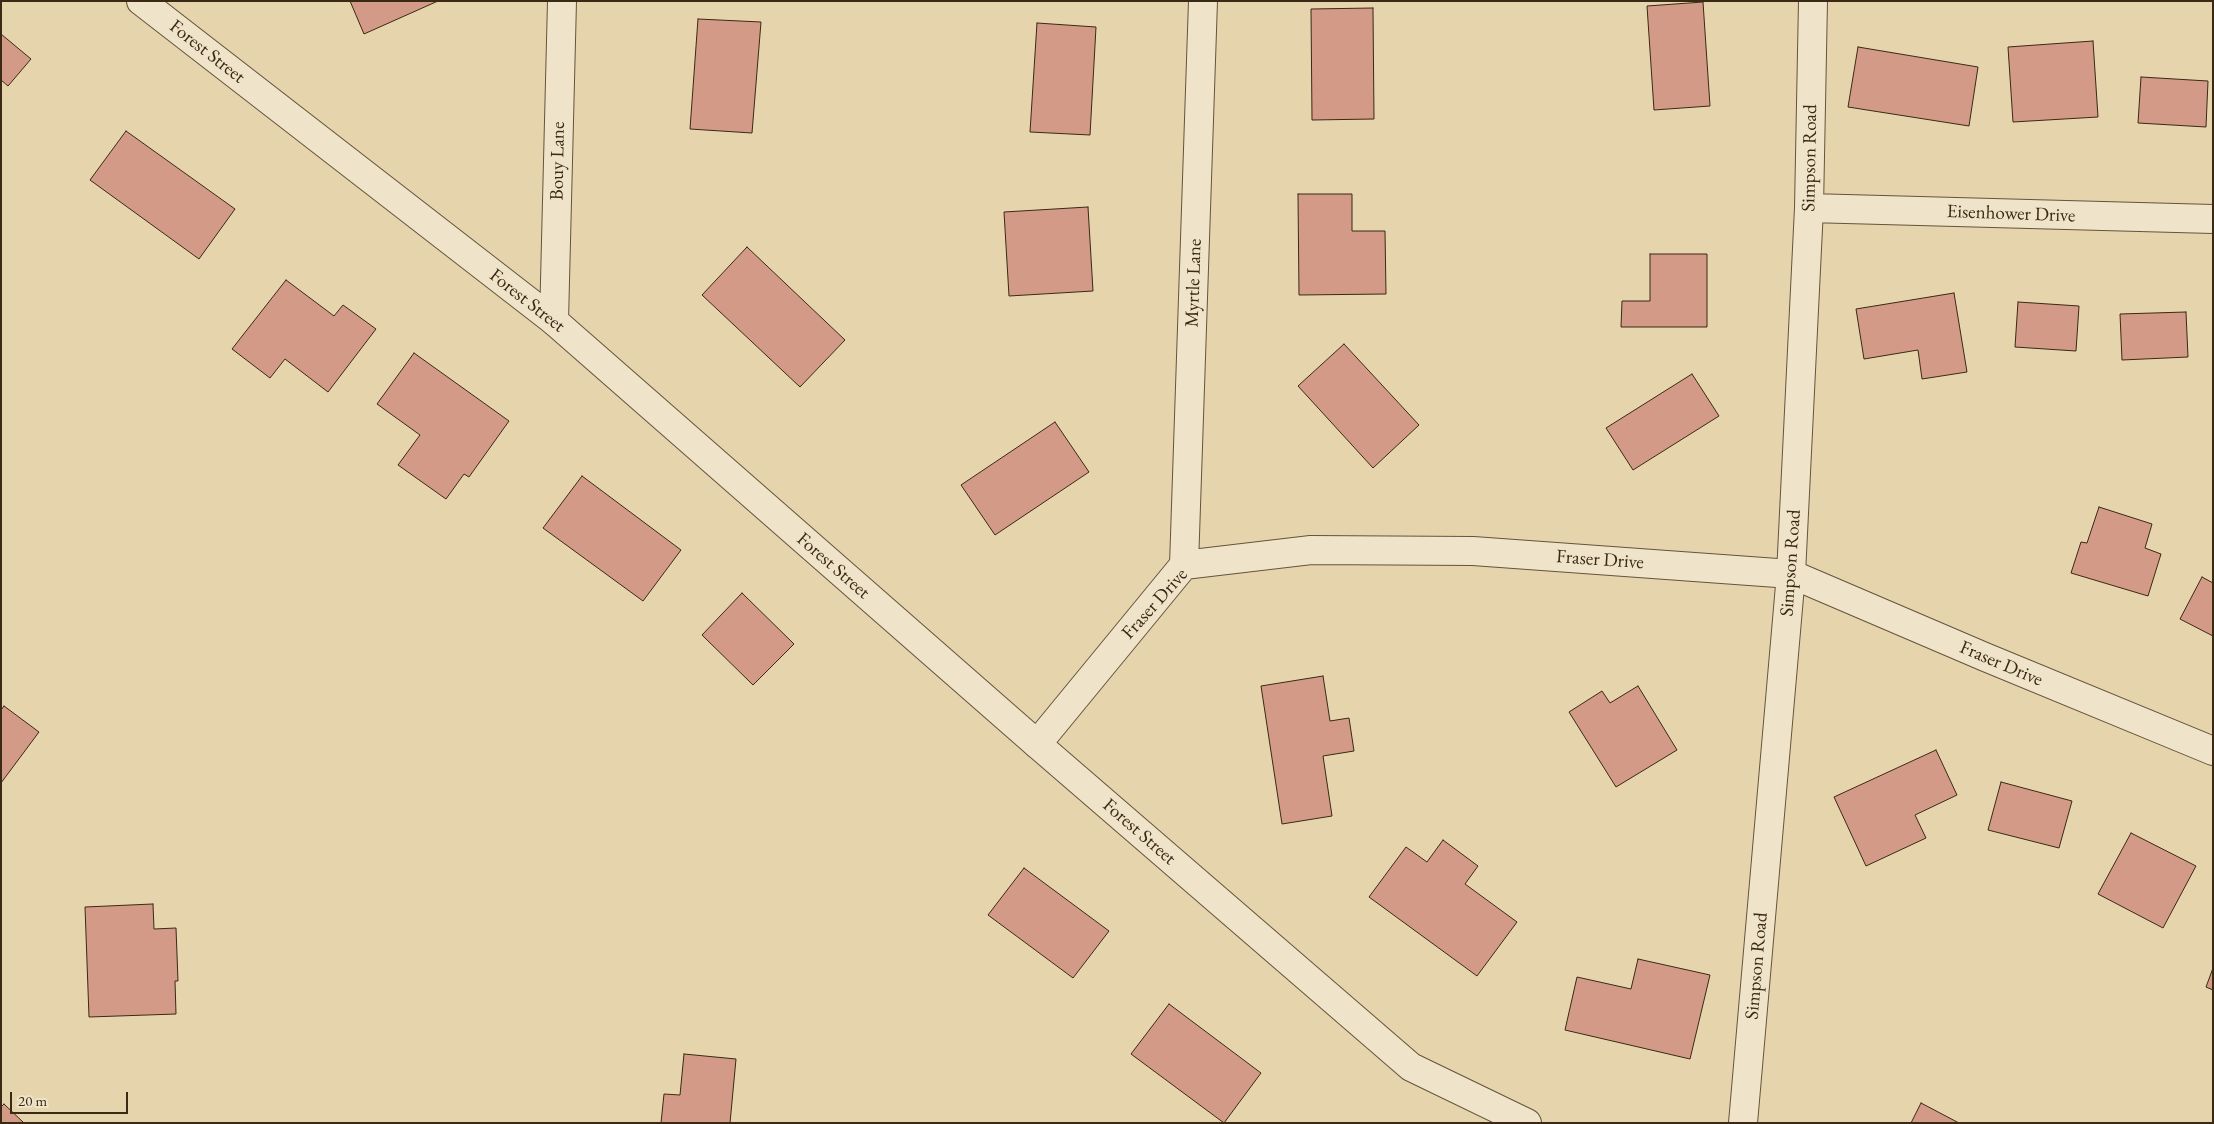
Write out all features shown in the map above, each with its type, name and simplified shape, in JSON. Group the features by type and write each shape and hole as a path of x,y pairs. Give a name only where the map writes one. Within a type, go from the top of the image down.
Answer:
{"street":[{"name":"Forest Street","path":"141,1 554,321 1037,744 1411,1067 1527,1123"},
{"name":"Bouy Lane","path":"554,321 562,1"},
{"name":"Myrtle Lane","path":"1184,565 1203,1"},
{"name":"Simpson Road","path":"1744,1123 1791,574 1810,208 1813,1"},
{"name":"Eisenhower Drive","path":"1810,208 2213,219"},
{"name":"Fraser Drive","path":"1037,744 1184,565 1311,550 1473,551 1791,574 1985,657 2213,751"}],"building":[{"path":"350,1 438,1 364,34"},
{"path":"1703,2 1710,106 1654,110 1647,6"},
{"path":"1373,8 1374,119 1312,120 1311,9"},
{"path":"698,19 761,22 752,133 690,129"},
{"path":"1037,23 1096,27 1090,135 1030,132"},
{"path":"1,34 31,59 8,86 1,80"},
{"path":"2093,41 2098,117 2013,122 2008,47"},
{"path":"1858,47 1978,67 1969,126 1848,107"},
{"path":"2141,77 2208,81 2206,127 2138,123"},
{"path":"126,131 235,209 199,259 90,180"},
{"path":"1298,194 1352,194 1352,231 1385,231 1386,294 1299,295"},
{"path":"1088,207 1093,291 1009,296 1004,212"},
{"path":"747,247 845,340 800,387 702,295"},
{"path":"1650,254 1707,254 1707,327 1621,327 1622,301 1650,301"},
{"path":"286,280 334,316 343,305 376,329 328,392 285,359 270,378 232,349"},
{"path":"1954,293 1967,372 1922,379 1918,350 1864,359 1856,309"},
{"path":"2018,302 2079,306 2076,351 2015,347"},
{"path":"2186,312 2188,357 2122,360 2120,314"},
{"path":"1344,344 1419,425 1373,468 1298,386"},
{"path":"414,353 509,421 469,477 464,474 446,499 398,465 420,435 377,404"},
{"path":"1692,374 1719,416 1633,470 1606,428"},
{"path":"1055,422 1089,472 995,535 961,485"},
{"path":"582,476 681,550 643,601 543,528"},
{"path":"2099,507 2152,524 2145,548 2161,554 2148,596 2071,573 2081,542 2087,543"},
{"path":"2202,577 2213,583 2213,636 2180,619"},
{"path":"742,593 794,644 753,685 702,635"},
{"path":"1323,676 1330,721 1349,718 1354,751 1323,756 1332,816 1282,824 1261,686"},
{"path":"1638,686 1677,750 1616,787 1569,712 1602,691 1610,703"},
{"path":"4,706 39,732 1,783 1,710"},
{"path":"1936,750 1957,795 1915,815 1926,838 1866,866 1834,797"},
{"path":"2001,782 2072,801 2059,848 1988,830"},
{"path":"2131,833 2196,866 2163,928 2098,894"},
{"path":"1443,840 1478,866 1465,884 1517,922 1477,976 1369,897 1406,847 1427,862"},
{"path":"1024,868 1109,931 1073,978 988,915"},
{"path":"153,904 154,929 176,928 178,981 175,981 176,1014 89,1017 85,907"},
{"path":"1638,959 1710,975 1690,1059 1565,1030 1577,977 1631,989"},
{"path":"2213,968 2213,990 2206,987"},
{"path":"1169,1004 1261,1073 1224,1123 1131,1054"},
{"path":"684,1054 736,1059 730,1123 661,1123 664,1094 680,1095"},
{"path":"1921,1103 1959,1123 1911,1123"},
{"path":"4,1104 24,1123 1,1123 1,1107"}]}
